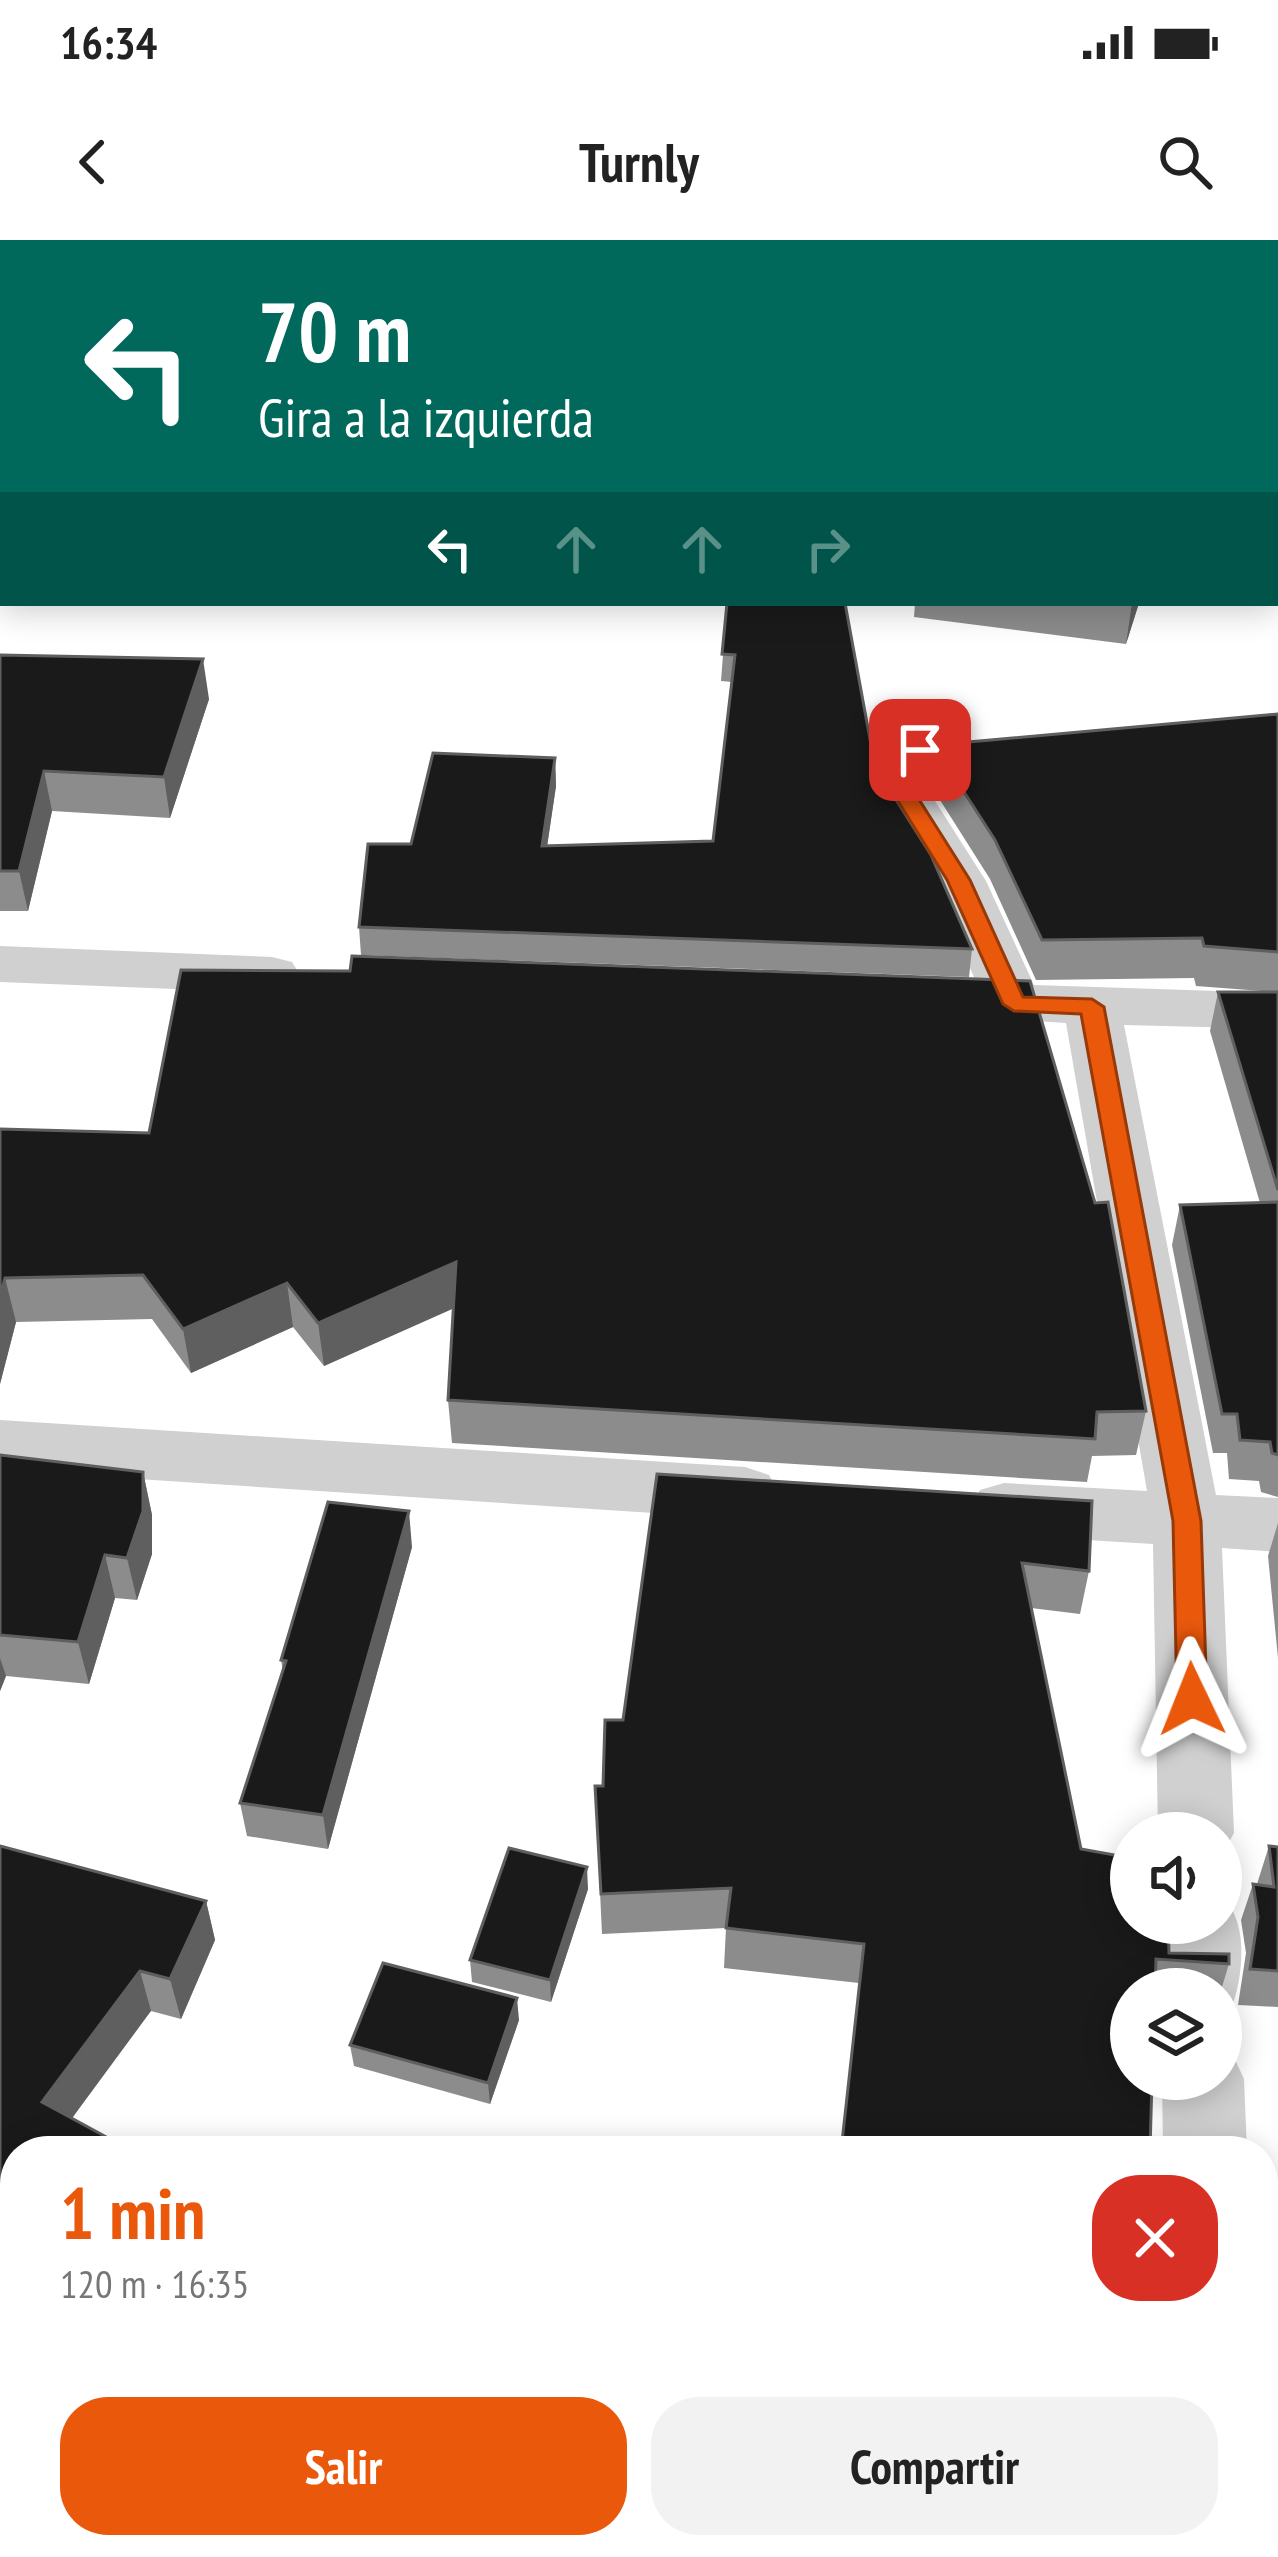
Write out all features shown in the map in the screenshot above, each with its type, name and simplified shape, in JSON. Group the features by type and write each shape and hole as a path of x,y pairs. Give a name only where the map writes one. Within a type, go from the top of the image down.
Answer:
{"street":[{"path":"920,750 909,801 958,880 1014,1004"},
{"path":"0,964 330,977"},
{"path":"896,999 1278,1011"},
{"path":"1092,1007 1187,1521 1195,1812"},
{"path":"0,1445 807,1497"},
{"path":"950,1506 1278,1525"},
{"path":"1204,2100 1205,2136"}],"building":[{"path":"727,606 846,606 874,761 884,760 881,776 931,855 972,949 359,927 368,844 411,844 433,753 555,758 542,846 713,841 735,655 722,654"},
{"path":"0,655 203,659 164,777 44,771 19,871 0,871"},
{"path":"1278,714 1278,952 1204,946 1202,938 1042,940 995,840 944,761 947,744"},
{"path":"352,956 1030,981 1095,1203 1108,1202 1146,1411 1097,1412 1095,1439 448,1400 456,1262 318,1323 287,1283 183,1329 143,1275 5,1278 0,1297 0,1129 149,1133 181,970 350,971"},
{"path":"1218,992 1278,992 1278,1190"},
{"path":"1278,1202 1278,1455 1272,1453 1270,1442 1240,1440 1237,1414 1222,1414 1180,1205"},
{"path":"0,1455 143,1472 143,1511 127,1558 105,1555 78,1642 0,1635"},
{"path":"657,1474 1092,1501 1089,1571 1022,1563 1081,1849 1110,1854 1110,1944 1169,1944 1169,1953 1229,1954 1229,1964 1156,1959 1156,1968 1110,1968 1110,2100 1151,2100 1150,2136 843,2136 864,1944 726,1928 731,1888 601,1894 595,1786 603,1786 605,1720 623,1720"},
{"path":"328,1502 409,1511 323,1815 240,1803 286,1661 281,1660"},
{"path":"0,1846 206,1901 170,1979 140,1971 42,2102 104,2136 0,2136"},
{"path":"1269,1846 1278,1847 1278,1971 1250,1969 1258,1917 1253,1884 1274,1887"},
{"path":"509,1848 587,1867 550,1980 470,1960"},
{"path":"383,1963 517,1998 488,2083 350,2045"}],"route":[{"path":"920,750 909,801 958,880 1014,1004 1092,1007 1187,1521 1192,1699"}]}
